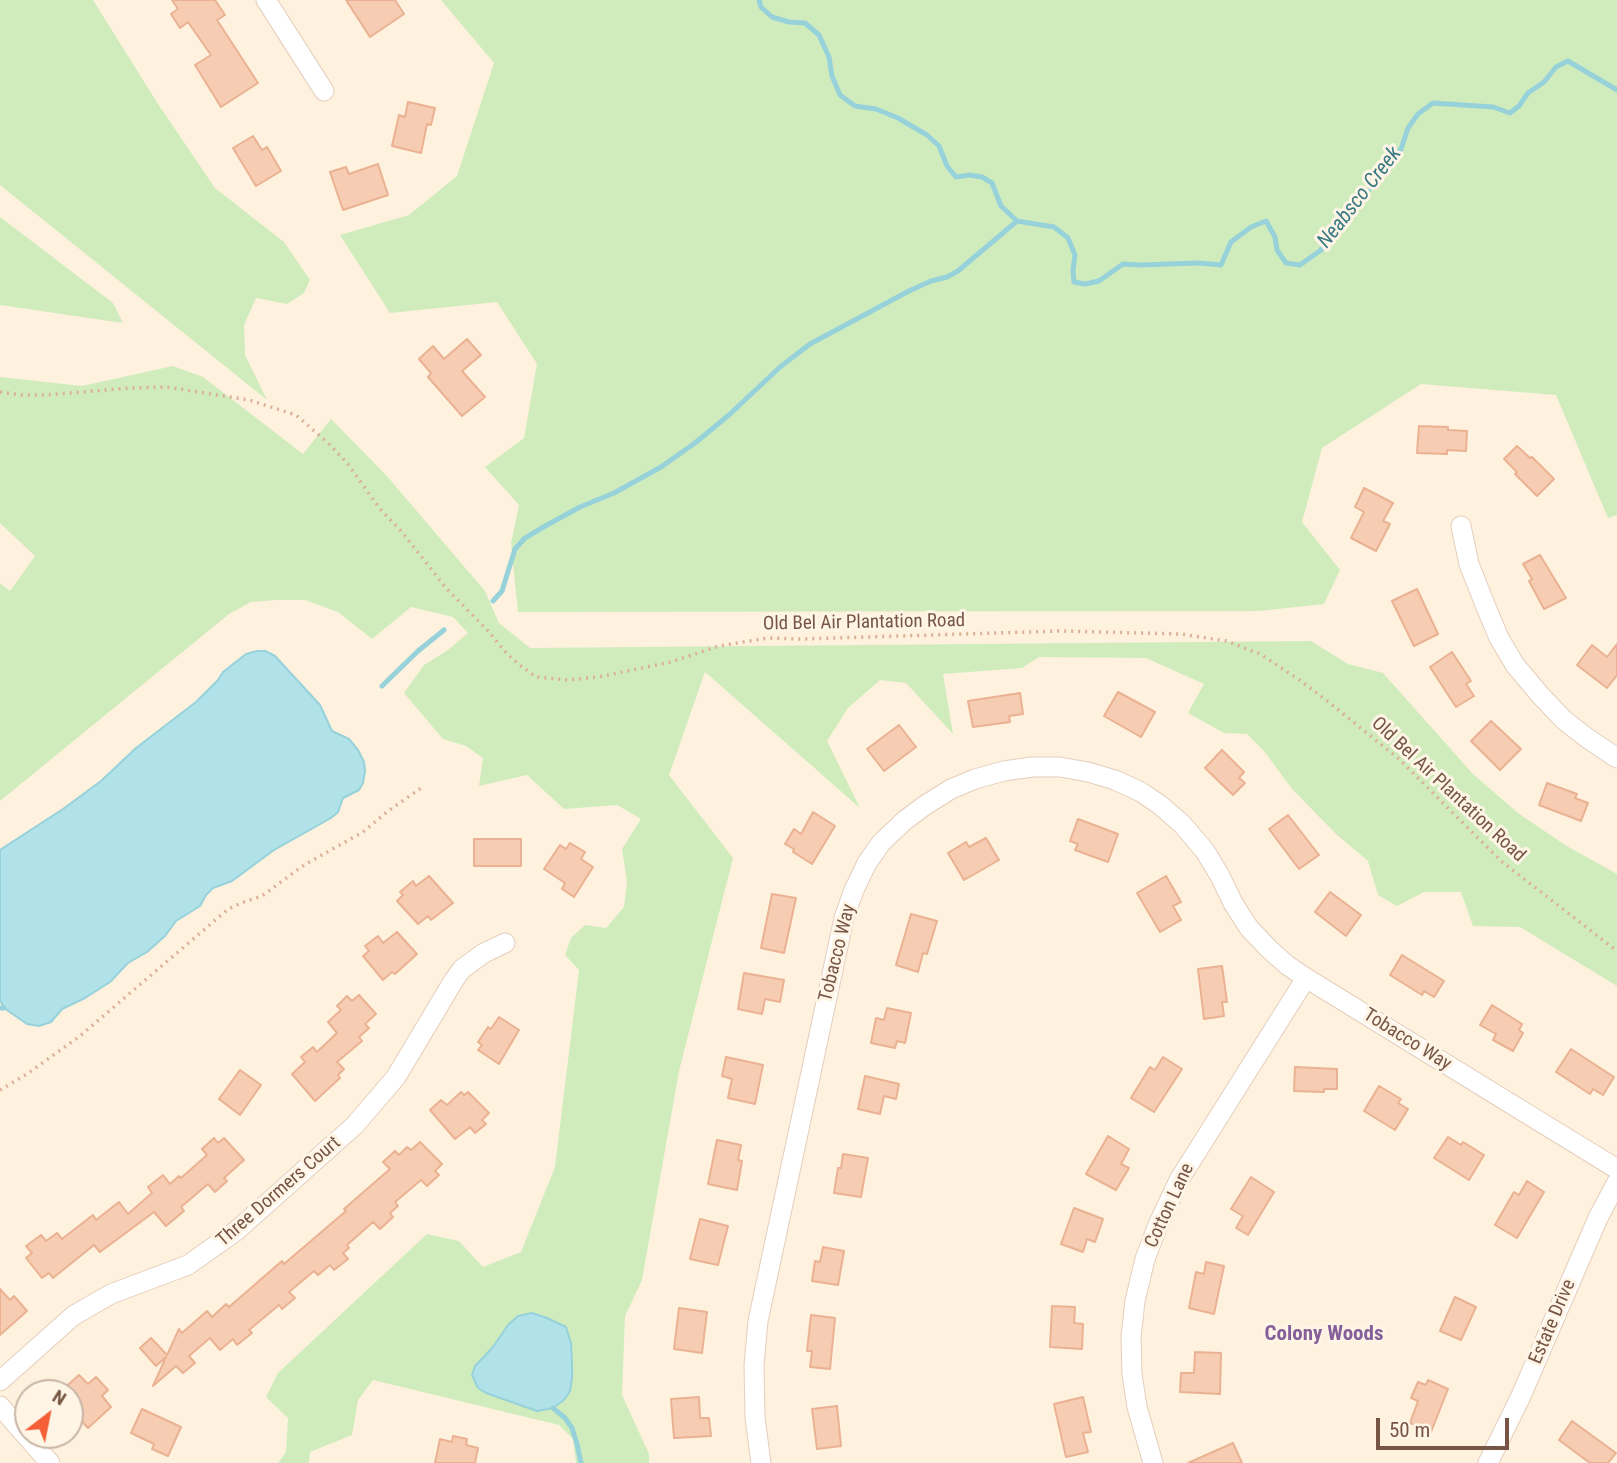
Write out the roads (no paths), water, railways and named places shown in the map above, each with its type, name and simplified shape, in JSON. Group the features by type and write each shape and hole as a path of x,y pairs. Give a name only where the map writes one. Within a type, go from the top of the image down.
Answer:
{"street":[{"path":"265,0 324,91"},
{"path":"1461,526 1469,564 1486,607 1499,638 1516,665 1564,720 1617,758"},
{"name":"Tobacco Way","path":"761,1463 755,1418 754,1365 758,1321 844,918 867,863 881,843 924,806 951,789 975,779 1032,767 1060,767 1115,780 1141,792 1160,804 1182,824 1205,851 1249,928 1269,949 1306,978 1617,1169"},
{"name":"Three Dormers Court","path":"0,1381 73,1317 90,1306 111,1294 188,1265 236,1231 355,1125 396,1077 462,970 484,953 505,943"},
{"name":"Cotton Lane","path":"1153,1463 1132,1374 1131,1337 1135,1301 1145,1259 1180,1180 1306,978"},
{"name":"Estate Drive","path":"1488,1463 1520,1398 1598,1218 1617,1182"},
{"path":"0,1406 50,1463"}],"water":[{"path":"265,651 275,656 320,705 332,731 349,739 358,750 365,771 359,790 343,798 338,812 331,818 274,850 232,881 213,888 200,906 176,921 165,936 147,952 128,963 110,982 62,1009 51,1022 39,1026 27,1024 4,1008 0,1000 0,850 101,781 136,748 196,702 223,672 246,654"},
{"path":"532,1313 566,1327 571,1343 570,1391 564,1400 553,1408 537,1411 486,1393 478,1388 472,1375 475,1366 493,1347 508,1325 518,1316"}],"waterway":[{"name":"Neabsco Creek","path":"759,0 761,7 772,17 805,23 819,35 829,57 832,76 840,95 855,106 876,109 927,135 939,146 947,166 956,177 982,177 992,183 1001,206 1017,221 1054,227 1068,238 1075,255 1074,282 1085,284 1099,281 1123,264 1221,265 1231,242 1251,227 1266,221 1275,237 1277,250 1286,263 1300,265 1321,250 1329,235 1343,223 1401,149 1408,128 1418,114 1433,103 1493,107 1510,113 1528,93 1544,82 1556,67 1568,61 1617,90"},
{"path":"493,601 502,591 515,549 525,538 661,467 729,415 780,367 810,344 909,291 958,271 1017,221"},
{"path":"382,686 444,630"},
{"path":"553,1408 572,1428 581,1463"}],"district":[{"name":"Colony Woods","path":"1324,1335"}]}
